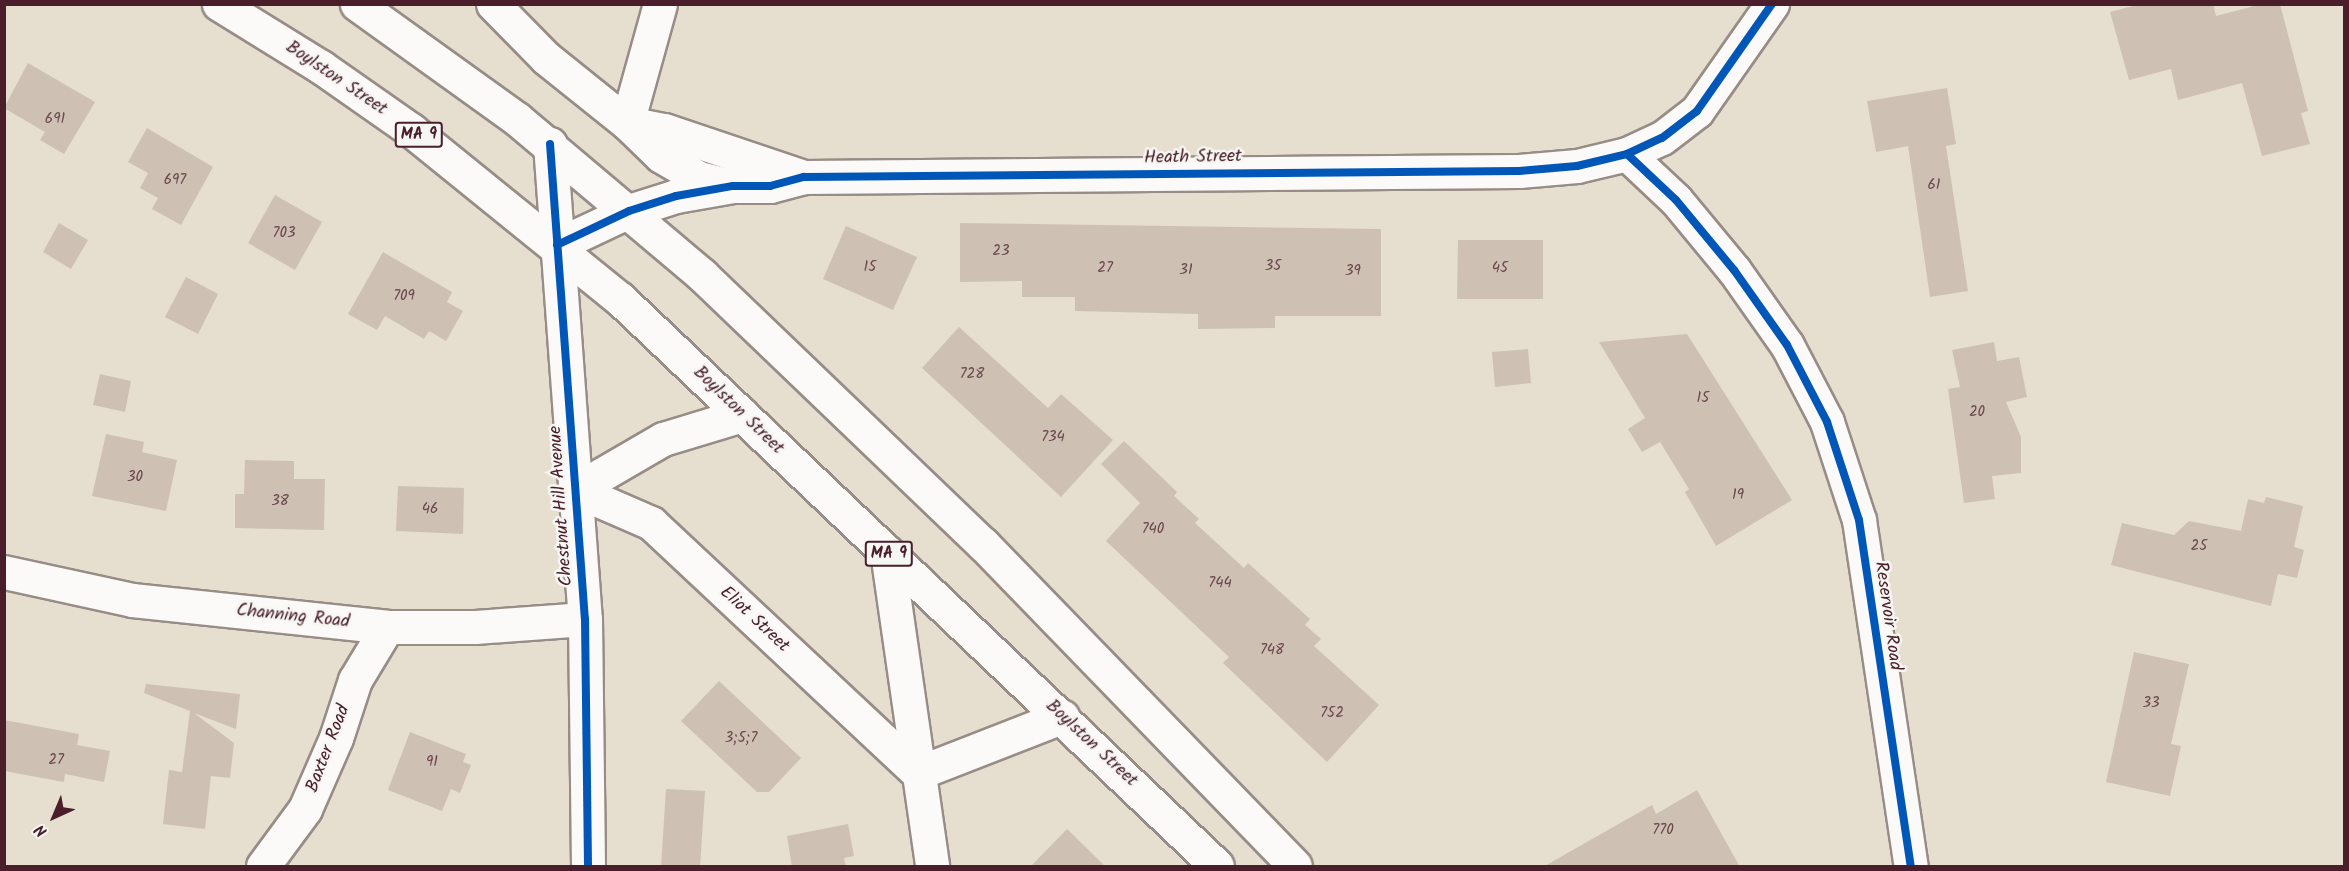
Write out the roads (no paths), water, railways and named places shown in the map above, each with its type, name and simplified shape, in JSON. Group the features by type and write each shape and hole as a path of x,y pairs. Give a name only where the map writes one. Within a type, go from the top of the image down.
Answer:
{"main road":[{"name":"Boylston Street","path":"219,4 321,67 411,130 557,245 642,318 1217,867"},
{"path":"357,4 550,144 723,295 967,527 1295,867"},
{"path":"493,4 546,58 627,123 641,140 675,166 699,178 732,186"},
{"path":"627,123 660,4"},
{"name":"Heath Street","path":"557,245 629,211 732,186 770,186 804,177 1519,171 1577,166 1627,154 1662,138 1697,111 1772,4"},
{"path":"627,123 664,130 804,177"},
{"name":"Chestnut Hill Avenue","path":"550,144 585,619 588,867"},
{"name":"Reservoir Road","path":"1627,154 1676,200 1734,270 1787,345 1827,422 1859,520 1911,867"},
{"path":"575,490 657,441 742,415"},
{"name":"Eliot Street","path":"575,490 651,523 918,773"},
{"path":"887,552 932,867"},
{"name":"Channing Road","path":"4,572 132,600 387,627 475,627 585,619"},
{"name":"Baxter Road","path":"263,867 305,809 336,738 355,680 387,627"},
{"path":"918,773 1062,717"}]}
